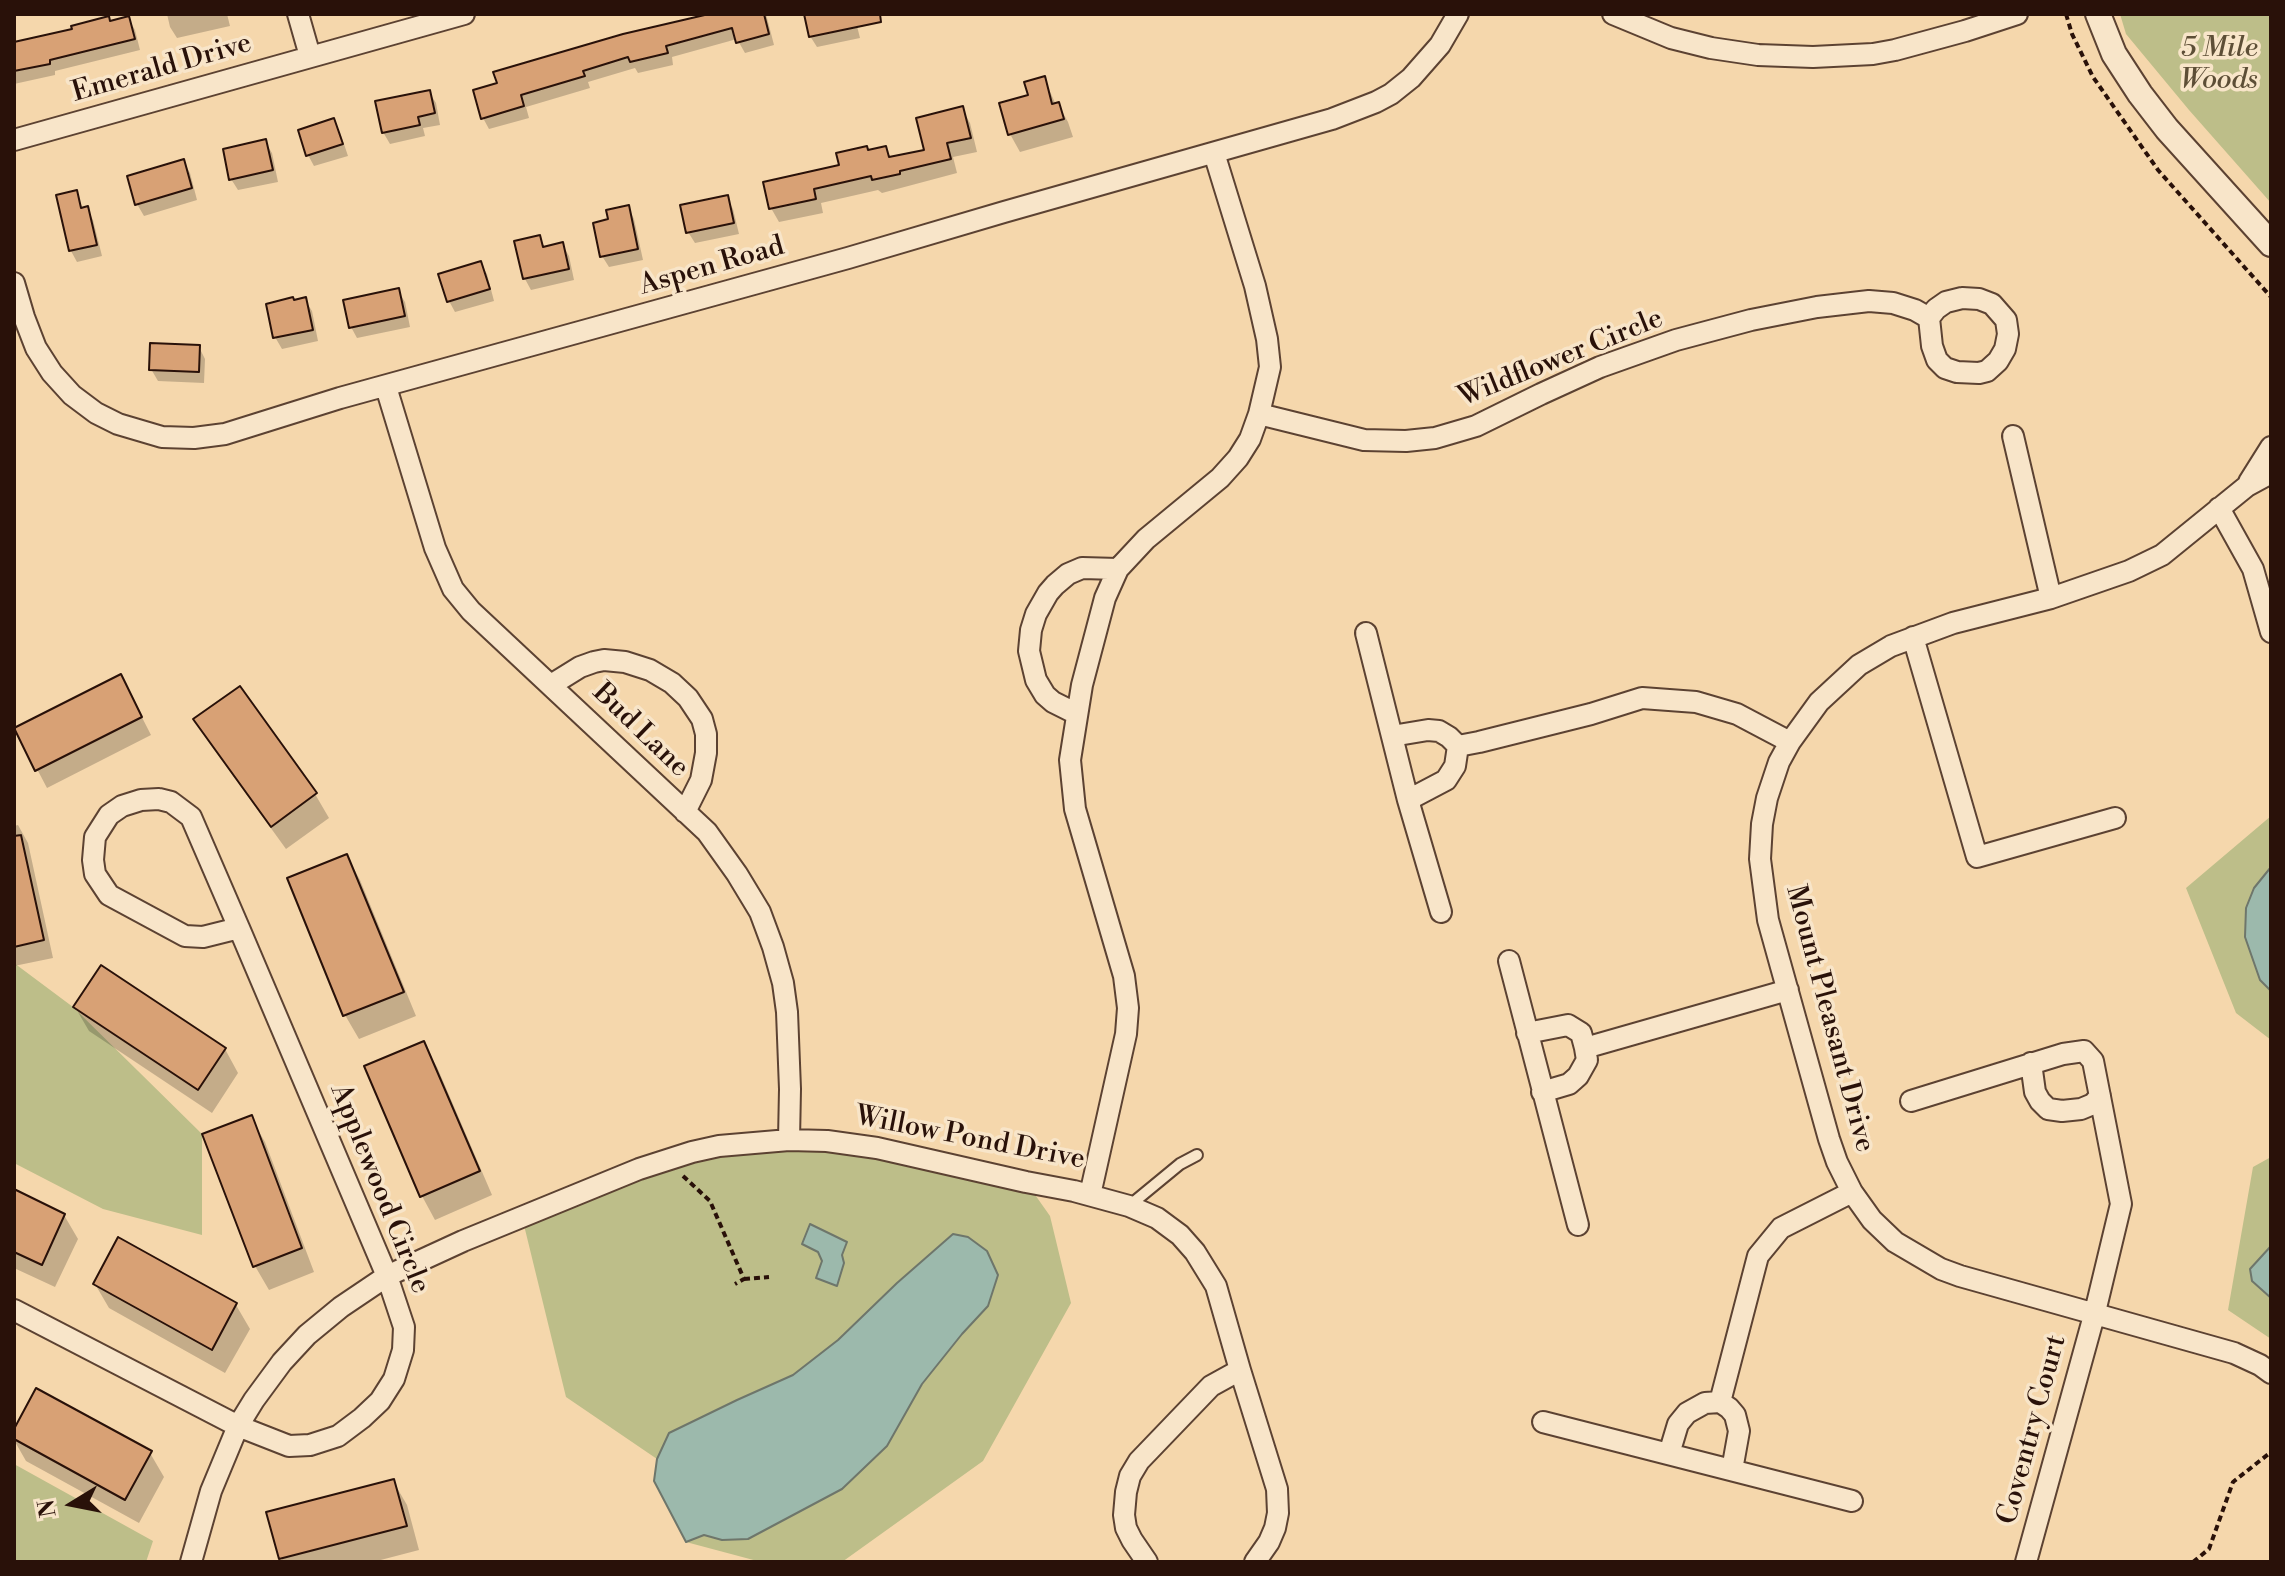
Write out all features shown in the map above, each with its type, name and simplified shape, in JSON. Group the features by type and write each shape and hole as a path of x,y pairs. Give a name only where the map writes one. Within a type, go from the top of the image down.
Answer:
{"street":[{"path":"298,14 310,56"},
{"name":"Emerald Drive","path":"14,140 464,14"},
{"name":"Aspen Road","path":"14,283 36,348 52,373 72,395 96,413 118,424 162,437 194,438 225,434 340,398 1332,119 1391,94 1422,67 1440,45 1458,14"},
{"path":"1613,14 1671,38 1711,48 1758,55 1813,57 1895,50 2017,14"},
{"path":"2098,14 2114,54 2140,94 2167,129 2271,244"},
{"name":"Willow Pond Drive","path":"191,1562 211,1491 238,1426 282,1362 307,1335 387,1276 463,1241 639,1169 719,1146 789,1140 827,1141 877,1148 1090,1195 1126,1034 1128,1008 1124,976 1075,809 1070,760 1077,714 1097,624 1118,569 1146,539 1220,478 1244,448 1259,414 1270,367 1255,286 1214,153"},
{"name":"Wildflower Circle","path":"1259,414 1364,440 1435,438 1476,426 1600,367 1676,340 1751,320 1869,301 1893,303 1929,318"},
{"name":"Bud Lane","path":"386,387 435,548 453,589 471,611 707,832 760,912 783,983 787,1012 789,1140"},
{"path":"2013,436 2051,598"},
{"name":"Mount Pleasant Drive","path":"2247,486 2271,447"},
{"name":"Mount Pleasant Drive","path":"2271,473 2247,486 2162,555 2129,571 2051,598 1953,623 1891,646 1859,665 1805,718 1779,762 1767,798 1760,859 1768,920 1829,1139 1852,1192 1872,1220 1895,1242 1941,1269 2234,1353 2271,1373"},
{"path":"2219,508 2253,569 2271,632"},
{"path":"1077,714 1053,702 1036,680 1029,651 1031,630 1048,593 1068,574 1082,568 1118,569"},
{"path":"1366,633 1408,800 1441,912"},
{"path":"1913,637 1977,857 2115,818"},
{"path":"551,685 594,662 625,662 650,670 672,683 688,698 702,719 706,753 701,780 685,812"},
{"path":"1458,746 1591,714 1642,698 1696,702 1737,714 1790,742"},
{"path":"1392,736 1439,731 1458,746"},
{"path":"1408,800 1446,780 1455,766 1458,746"},
{"name":"Applewood Circle","path":"14,1310 238,1426 289,1446 310,1445 338,1436 380,1401 394,1379 403,1350 404,1327 387,1276 239,928 191,817 171,802 159,799 122,806 109,815 95,837 93,860 95,874 109,895 185,936 203,937 239,928"},
{"path":"1509,961 1578,1225"},
{"path":"1585,1048 1788,990"},
{"path":"1527,1033 1568,1025 1581,1033 1585,1048 1587,1060 1578,1076 1569,1084 1542,1092"},
{"path":"1911,1101 2031,1063 2084,1051 2093,1061 2100,1096 2093,1104 2081,1109 2048,1109 2035,1092 2031,1063"},
{"name":"Coventry Court","path":"2026,1562 2095,1312 2121,1204 2100,1096"},
{"path":"1720,1402 1758,1256 1781,1228 1852,1192"},
{"path":"1090,1195 1157,1218 1180,1235 1195,1252 1216,1286 1277,1489 1275,1528 1255,1562"},
{"path":"1147,1562 1126,1528 1124,1515 1130,1476 1139,1461 1211,1386 1240,1370"},
{"path":"1669,1454 1678,1424 1687,1413 1705,1403 1720,1402 1735,1415 1739,1431 1732,1470"},
{"path":"1543,1422 1852,1501"}],"lane":[{"path":"1129,1206 1180,1164 1197,1155"}],"path":[{"path":"2066,14 2093,77 2158,170 2271,297"},
{"path":"683,1176 710,1201 744,1279"},
{"path":"735,1284 744,1279 769,1277"},
{"path":"2193,1562 2209,1549 2233,1482 2271,1452"}],"green space":[{"name":"5 Mile Woods","path":"2120,14 2271,14 2271,203 2126,34"},
{"path":"2271,816 2271,1040 2236,1013 2186,888"},
{"path":"14,963 73,1007 202,1134 202,1235 103,1209 14,1163"},
{"path":"789,1140 1026,1182 1050,1216 1071,1303 983,1461 842,1562 761,1562 686,1542 654,1481 657,1459 566,1397 522,1217 639,1169"},
{"path":"2271,1157 2271,1339 2228,1310 2253,1167"},
{"path":"14,1464 153,1541 146,1562 14,1562"}],"shaded area":[{"path":"2271,867 2271,991 2260,980 2245,937 2246,908 2254,888"},
{"path":"810,1224 847,1242 837,1286 816,1278 822,1261 818,1252 802,1244"},
{"path":"953,1234 968,1237 987,1251 998,1275 988,1306 922,1384 887,1446 842,1489 748,1539 722,1540 704,1535 686,1542 654,1481 657,1459 669,1433 793,1375 838,1340"},
{"path":"2271,1246 2271,1298 2252,1281 2250,1269"}],"building":[{"path":"709,14 764,14 769,34 736,43 732,28 666,46 668,53 630,62 628,57 583,71 585,76 521,95 524,106 481,119 473,90 497,83 493,72 623,34"},
{"path":"804,14 880,14 881,22 809,37"},
{"path":"109,16 110,21 129,16 135,39 50,60 50,64 14,71 14,42 72,29 71,26"},
{"path":"1045,76 1052,104 1059,102 1064,119 1008,135 999,103 1028,95 1024,82"},
{"path":"430,90 435,113 418,117 420,125 382,133 375,101"},
{"path":"963,106 971,138 947,143 951,159 900,171 900,174 872,180 871,176 814,189 816,199 769,209 763,182 839,165 836,153 867,146 868,150 886,146 889,157 924,150 916,118"},
{"path":"334,118 343,144 306,156 298,130"},
{"path":"266,139 273,170 229,180 223,149"},
{"path":"184,159 192,188 135,205 127,176"},
{"path":"77,190 81,208 88,206 97,245 69,251 56,195"},
{"path":"728,195 734,223 686,233 680,205"},
{"path":"629,205 638,249 600,257 593,223 608,219 606,210"},
{"path":"540,235 543,247 563,242 569,269 523,279 514,241"},
{"path":"481,261 490,289 447,302 438,274"},
{"path":"399,288 405,316 349,328 343,300"},
{"path":"293,297 294,300 306,297 313,330 273,338 266,304"},
{"path":"150,343 200,345 199,372 149,370"},
{"path":"121,674 142,717 35,771 14,728"},
{"path":"240,686 317,793 271,827 193,719"},
{"path":"21,835 44,940 14,947 14,836"},
{"path":"347,854 404,992 343,1016 287,878"},
{"path":"101,965 226,1048 198,1090 73,1007"},
{"path":"424,1041 480,1171 420,1197 364,1066"},
{"path":"252,1115 302,1248 253,1267 202,1134"},
{"path":"14,1189 65,1214 42,1265 14,1252"},
{"path":"118,1237 237,1303 212,1350 93,1284"},
{"path":"36,1388 152,1451 125,1500 14,1439 14,1429"},
{"path":"394,1479 407,1526 279,1559 266,1512"}]}
